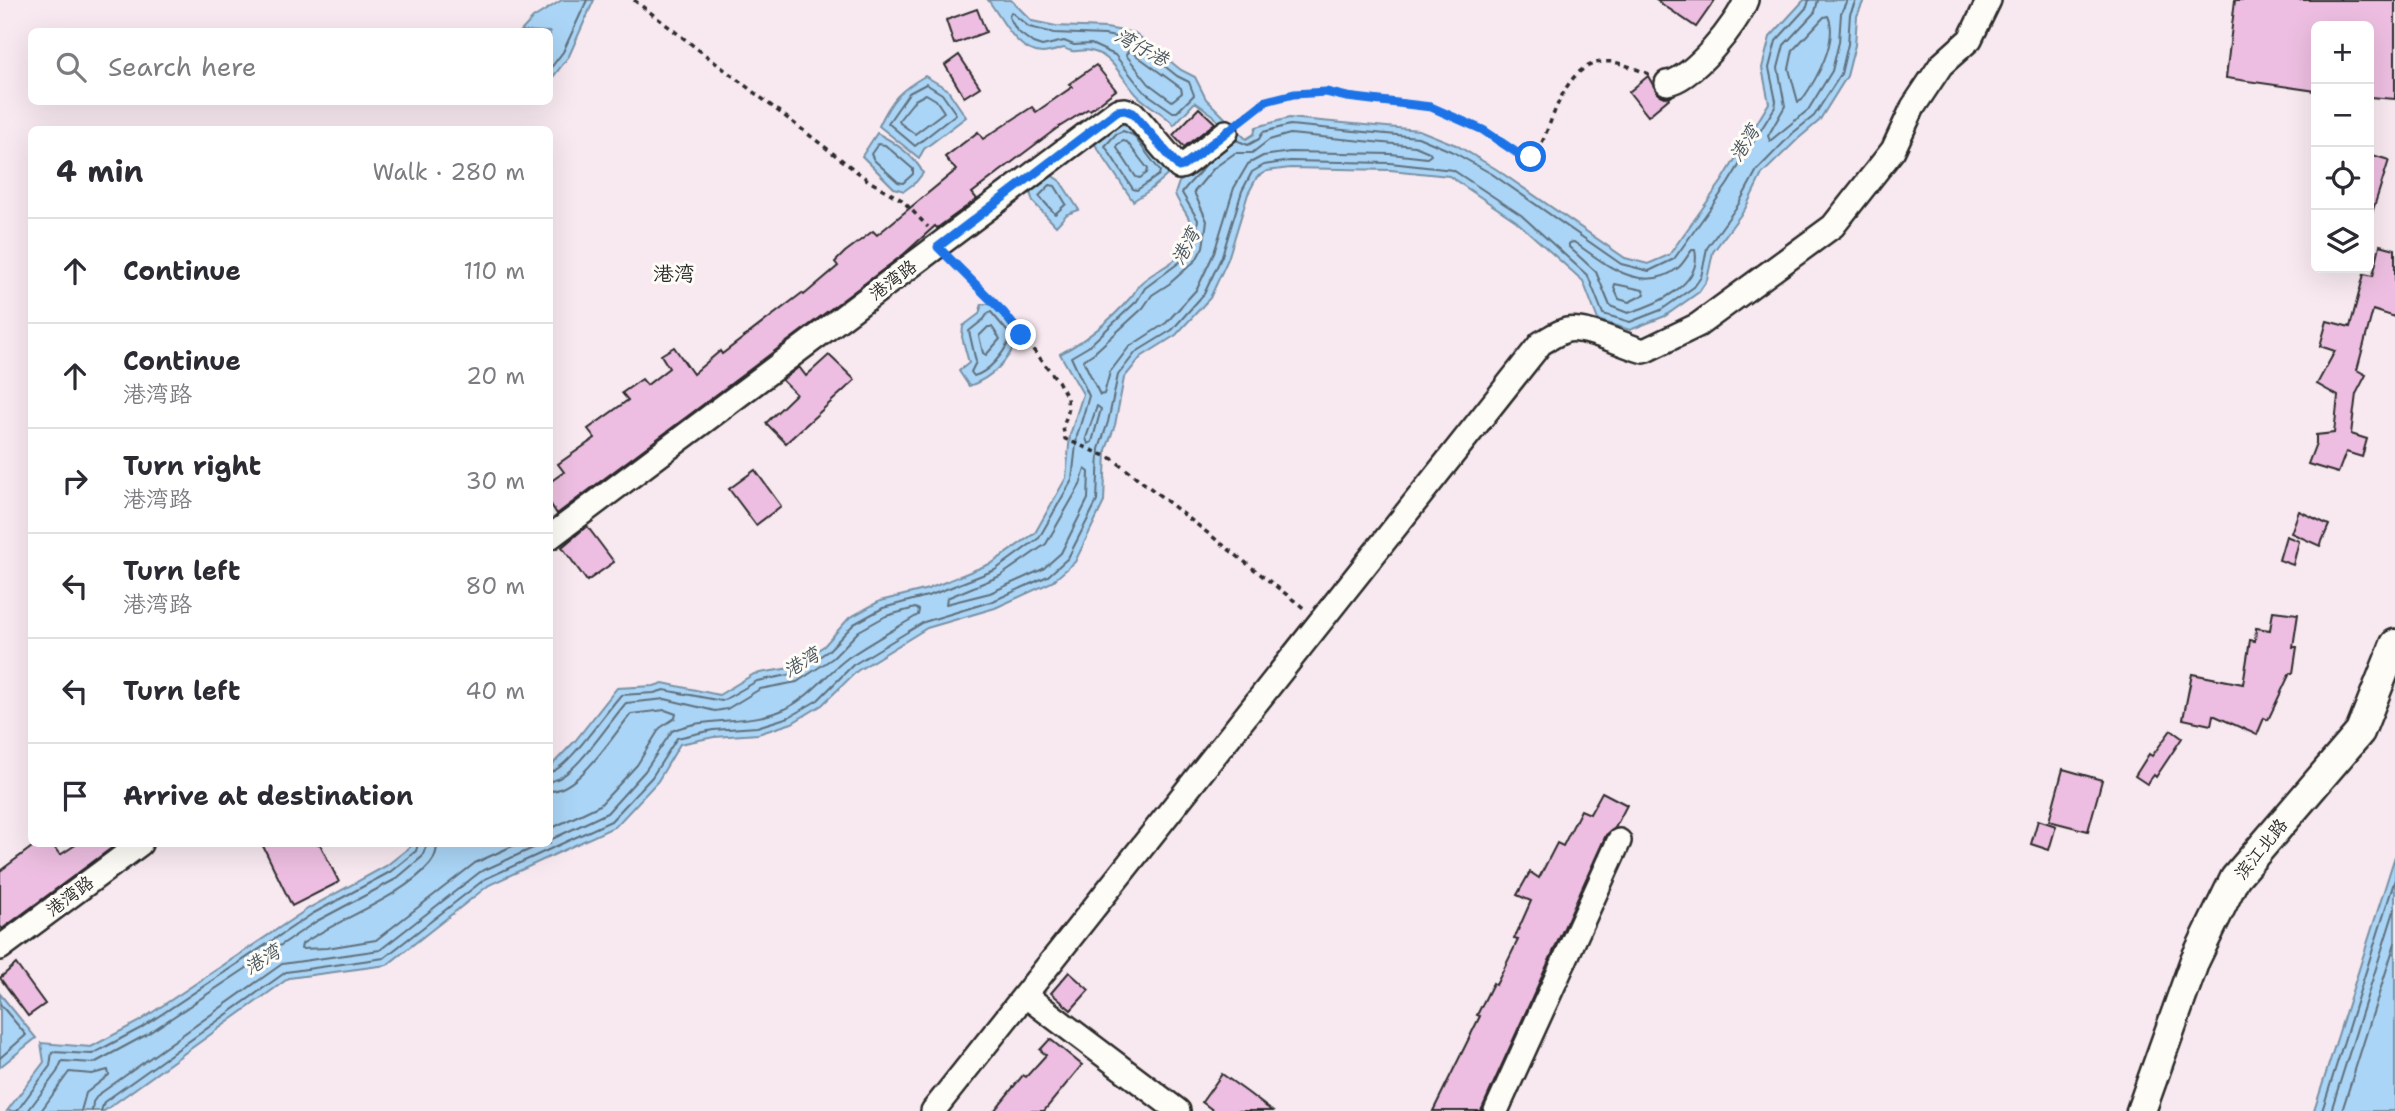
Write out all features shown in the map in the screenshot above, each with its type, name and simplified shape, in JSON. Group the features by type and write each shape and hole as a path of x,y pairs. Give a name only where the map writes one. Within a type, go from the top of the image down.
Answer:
{"street":[{"path":"1667,83 1677,82 1717,45 1746,0"},
{"path":"933,1111 1541,343 1566,330 1590,333 1644,351 1698,324 1833,226 1894,150 1913,107 1941,65 1970,39 1989,0"},
{"name":"港湾路","path":"553,535 1117,111 1133,113 1179,167 1226,132"},
{"name":"滨江北路","path":"2141,1111 2195,960 2235,878 2360,732 2395,644"},
{"path":"1496,1111 1619,841"},
{"name":"港湾路","path":"0,948 135,847"},
{"path":"1026,996 1178,1111"}],"path":[{"path":"634,0 869,181 902,200 934,232 938,247 1004,313 1058,381 1067,397 1068,412 1063,427 1065,439 1113,459 1321,622"},
{"path":"1226,132 1266,101 1294,94 1326,92 1431,107 1483,130 1523,157 1531,157 1539,149 1567,84 1579,70 1590,64 1614,62 1667,83"}],"water":[{"path":"562,0 594,0 569,56 553,77 553,28 524,28 533,18"},
{"name":"湾仔港","path":"988,0 1011,0 1032,21 1056,26 1106,28 1135,33 1181,70 1195,77 1206,99 1246,139 1254,134 1256,127 1289,118 1419,130 1456,145 1496,169 1625,258 1648,264 1669,255 1722,181 1769,103 1762,68 1770,37 1804,0 1864,0 1857,16 1855,45 1847,76 1819,121 1762,174 1745,209 1713,252 1707,280 1699,292 1665,316 1630,330 1598,320 1583,281 1516,221 1449,176 1390,170 1290,168 1267,171 1257,177 1248,194 1228,259 1210,298 1176,335 1141,357 1124,378 1115,425 1106,450 1104,502 1075,562 1052,582 995,608 927,628 857,671 822,705 792,723 758,734 714,737 680,744 658,781 616,826 489,885 387,965 289,978 104,1111 7,1111 44,1062 41,1043 91,1047 138,1022 309,908 386,866 410,847 553,847 553,764 617,688 663,683 719,695 754,674 790,668 824,646 849,618 880,601 928,589 992,563 1035,533 1066,478 1070,435 1083,394 1060,354 1107,321 1140,284 1185,250 1191,227 1175,194 1179,182 1188,177 1226,132 1213,115 1195,102 1174,125 1139,97 1113,64 1099,54 1064,48 1042,53 1033,51 1010,33"},
{"path":"925,76 947,89 966,117 924,149 919,158 879,126 897,96"},
{"path":"1122,124 1130,125 1170,173 1133,201 1094,143"},
{"path":"877,133 903,150 923,173 904,191 894,188 862,156"},
{"path":"1051,175 1060,181 1079,210 1067,214 1056,226 1033,202 1030,192"},
{"path":"982,304 994,304 1018,338 999,367 969,386 959,371 969,363 962,337 963,326 979,314"},
{"path":"2395,856 2395,1111 2314,1111"},
{"path":"0,994 36,1038 0,1067"}],"building":[{"path":"1656,0 1715,0 1696,27"},
{"path":"2235,0 2395,0 2395,99 2374,97 2374,21 2311,21 2311,90 2226,78"},
{"path":"977,9 986,32 954,44 946,20"},
{"path":"959,55 980,87 964,97 945,65"},
{"path":"1096,65 1116,90 1024,153 972,193 977,199 937,228 935,226 904,254 557,514 553,508 553,480 564,472 558,464 595,438 588,429 628,400 622,393 642,379 647,385 669,368 661,355 674,347 693,374 720,351 722,354 802,293 804,295 838,266 835,262 845,252 873,231 877,235 956,170 945,157 978,132 983,139 1032,107 1036,112 1072,87 1069,84"},
{"path":"1648,76 1658,94 1672,96 1648,116 1629,92"},
{"path":"1199,108 1215,123 1184,147 1173,135"},
{"path":"2374,156 2389,160 2374,207"},
{"path":"2380,245 2395,249 2395,317 2373,310 2357,370 2366,375 2356,394 2351,434 2367,439 2362,457 2346,452 2338,473 2308,464 2316,443 2316,435 2334,433 2338,396 2317,384 2335,351 2320,346 2327,321 2350,327 2364,274 2373,276"},
{"path":"829,355 855,380 786,443 766,423 796,394 782,380 799,367 806,376"},
{"path":"755,470 781,506 756,525 729,489"},
{"path":"2299,511 2329,525 2320,546 2291,533"},
{"path":"587,526 614,562 587,581 562,547"},
{"path":"2286,536 2299,541 2293,565 2279,560"},
{"path":"2273,611 2298,614 2293,647 2297,647 2293,673 2290,673 2268,720 2264,718 2257,735 2213,715 2211,725 2183,719 2192,674 2243,684 2250,640 2255,641 2256,628 2270,630"},
{"path":"2171,730 2182,738 2156,777 2154,775 2147,784 2135,776 2149,754 2152,756"},
{"path":"2063,769 2102,780 2088,831 2049,821"},
{"path":"1602,792 1627,805 1615,828 1606,835 1481,1111 1433,1111 1480,1016 1477,1015 1493,983 1496,985 1518,940 1514,939 1531,901 1517,895 1530,872 1539,878 1557,843 1563,846 1581,810 1590,814"},
{"path":"2038,820 2056,826 2049,850 2031,844"},
{"path":"32,847 54,847 60,855 72,847 113,847 2,929 0,871"},
{"path":"263,847 322,847 339,882 292,906"},
{"path":"16,964 45,1004 28,1016 0,978"},
{"path":"1069,972 1089,990 1071,1010 1051,993"},
{"path":"1050,1039 1082,1065 1044,1111 994,1111 1023,1075 1026,1077 1046,1055 1040,1050"},
{"path":"1222,1074 1272,1111 1214,1111 1202,1102"}],"district":[{"name":"港湾","path":"674,274"}],"route":[{"path":"1021,335 1004,313 938,247 1117,111 1128,110 1133,113 1179,167 1266,101 1294,94 1326,92 1431,107 1483,130 1523,157 1531,157"}]}
